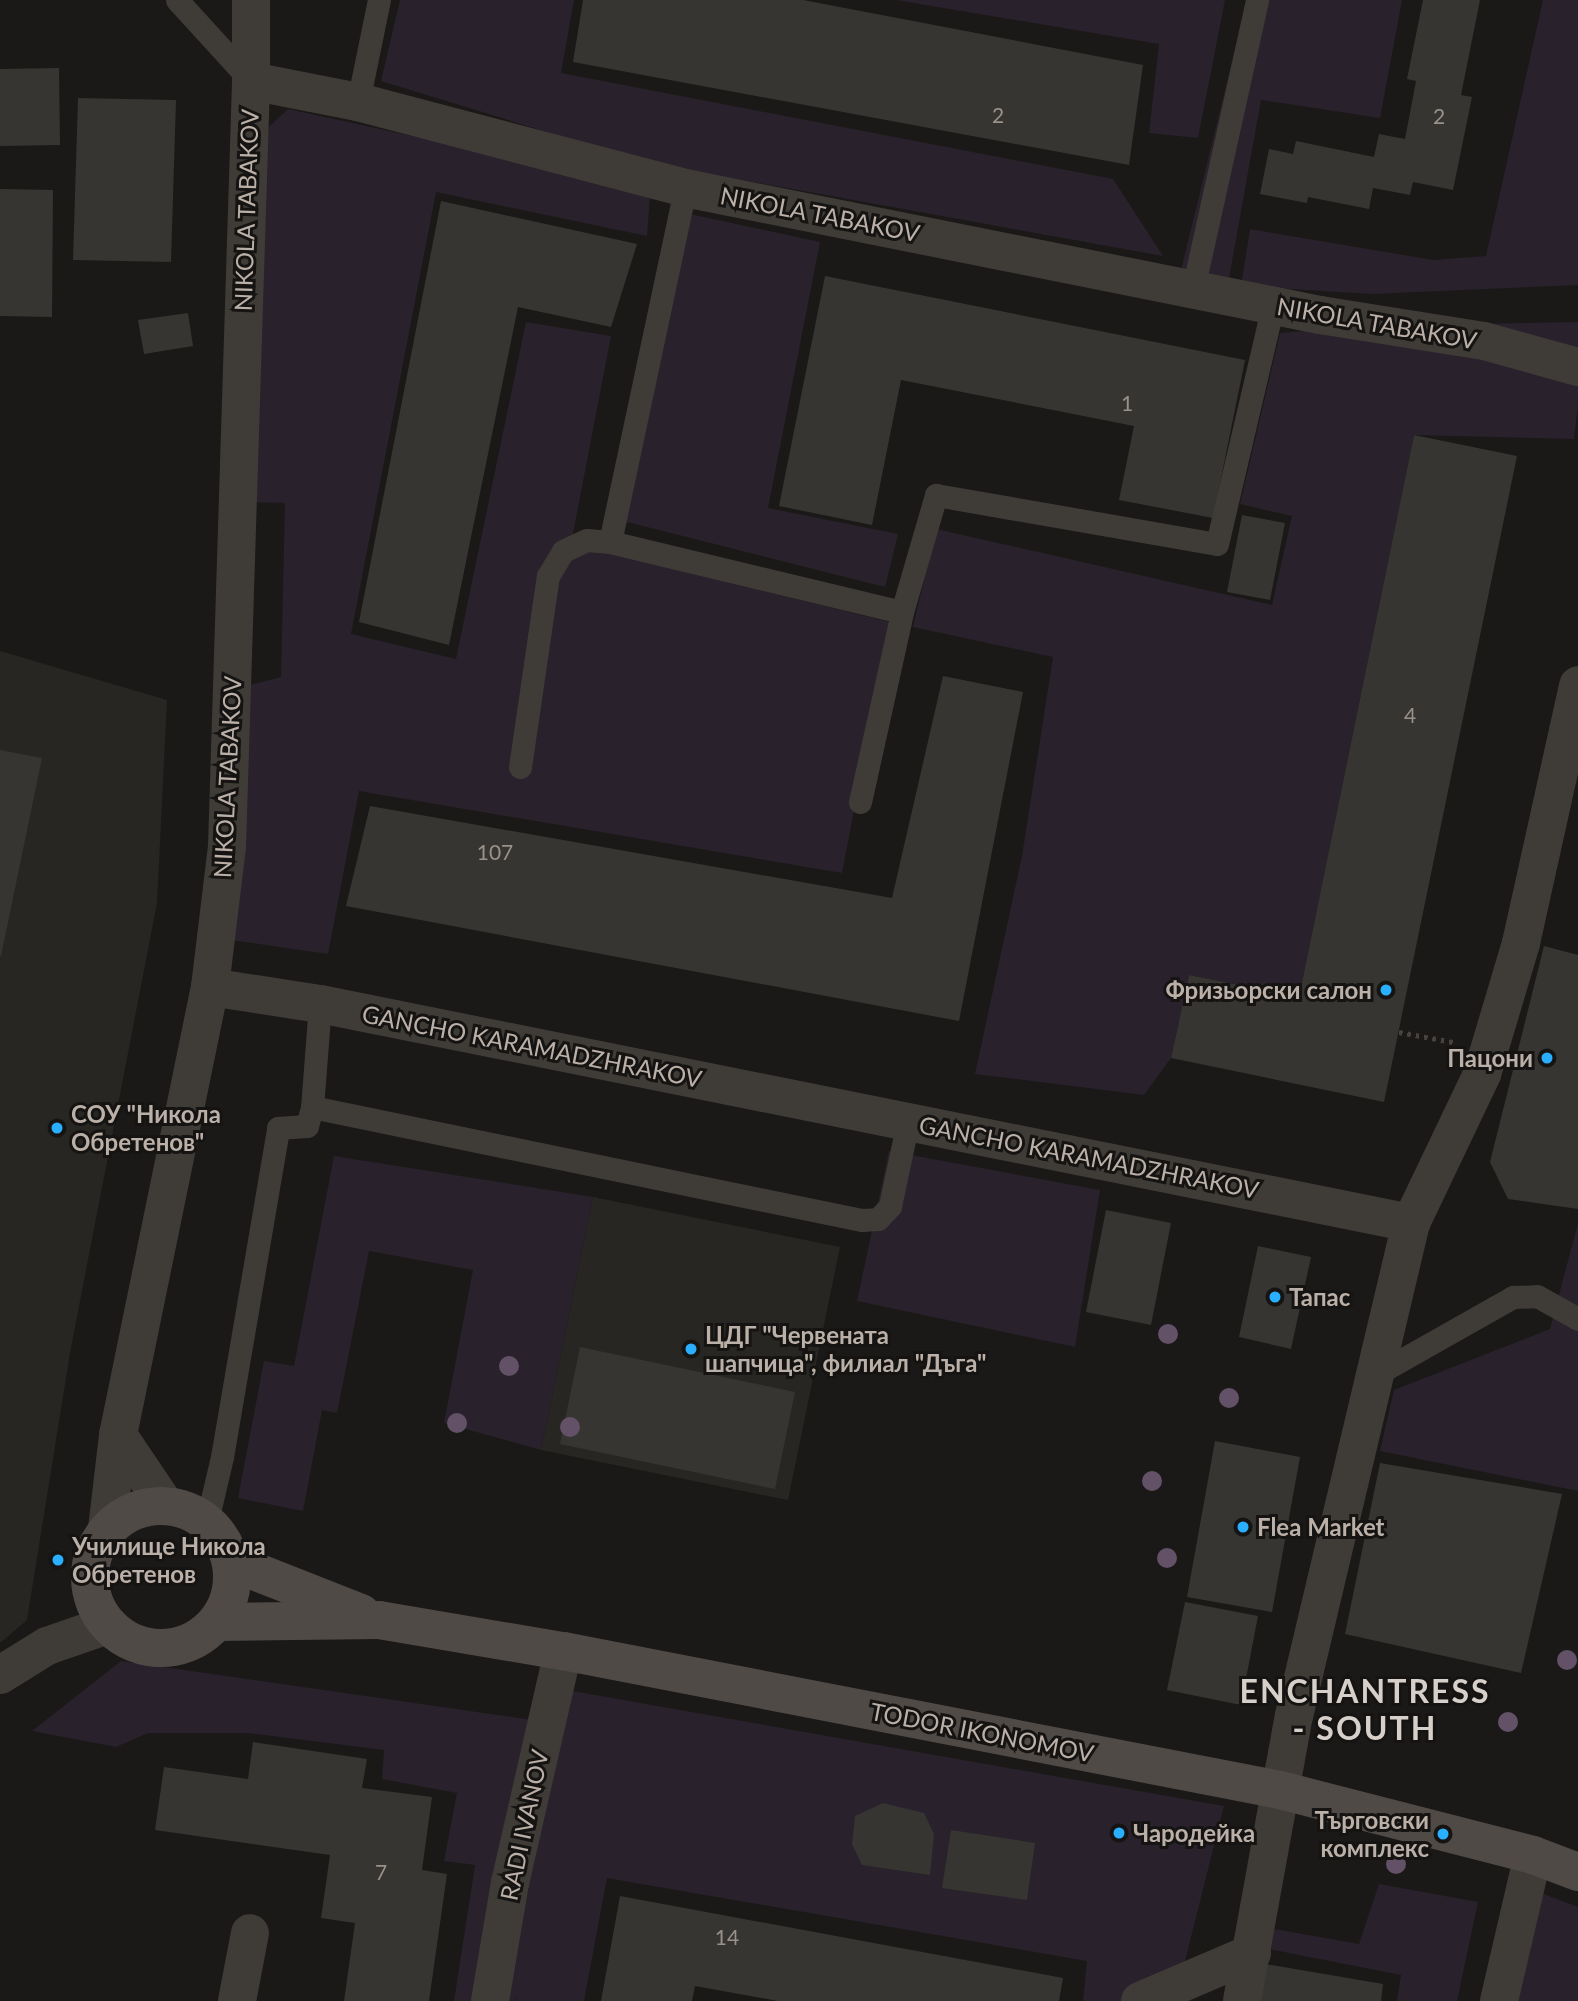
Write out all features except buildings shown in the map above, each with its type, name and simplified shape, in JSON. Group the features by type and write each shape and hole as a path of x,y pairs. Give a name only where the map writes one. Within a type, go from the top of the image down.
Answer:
{"street":[{"path":"251,0 251,81"},
{"name":"NIKOLA TABAKOV","path":"107,1529 118,1435 210,987 227,846 251,81 358,102 685,188 1273,305 1484,341 1578,367"},
{"path":"1242,2001 1297,1703 1411,1223 1482,1074 1490,1049 1521,943 1578,685"},
{"name":"GANCHO KARAMADZHRAKOV","path":"210,987 320,1004 1411,1223"},
{"path":"118,1435 165,1505"},
{"path":"165,1505 189,1511 207,1521 222,1539 231,1562 232,1587 225,1611 217,1622 198,1638 183,1645 158,1649 134,1644 108,1625 100,1616 90,1591 90,1566 94,1550 107,1529 127,1514 165,1505"},
{"path":"231,1562 379,1620"},
{"path":"217,1622 379,1620"},
{"name":"TODOR IKONOMOV","path":"379,1620 563,1651 1280,1790 1532,1855 1578,1872"},
{"path":"0,1675 47,1646 108,1625"},
{"name":"RADI IVANOV","path":"490,2001 510,1883 563,1651"},
{"path":"1499,2001 1532,1855"},
{"path":"237,2001 250,1933"},
{"path":"1140,2001 1252,1954"}],"lane":[{"path":"177,0 251,81"},
{"path":"358,102 379,0"},
{"path":"1193,289 1257,0"},
{"path":"610,542 685,188"},
{"path":"860,802 902,612 936,495 1217,544 1273,305"},
{"path":"520,767 548,576 563,551 587,540 610,542 902,612"},
{"path":"207,1521 222,1457 278,1128 307,1126 312,1107 320,1004"},
{"path":"312,1107 860,1220 878,1219 890,1206 908,1121"},
{"path":"1375,1375 1513,1297 1537,1296 1578,1319"}],"path":[{"path":"1399,1032 1490,1049"}],"shaded area":[{"path":"400,0 574,0 561,73 1113,179 1163,256 648,163 381,81"},
{"path":"896,0 1225,0 1198,138 1149,133 1159,44"},
{"path":"1247,0 1402,0 1380,118 1261,100 1229,278 1181,270"},
{"path":"1543,0 1578,0 1578,285 1372,294 1241,286 1250,229 1433,260 1486,256"},
{"path":"288,109 550,166 650,196 647,236 436,192 351,634 456,659 526,322 611,336 571,544 890,622 842,873 359,791 328,954 231,940 250,685 281,677 285,503 248,502 258,137"},
{"path":"685,213 820,242 768,508 898,534 885,587 619,520"},
{"path":"1578,322 1578,405 1574,439 1414,435 1299,997 1189,975 1171,1058 1144,1095 975,1074 1022,856 1053,657 913,627 936,529 1272,605 1292,516 1240,504 1280,333 1364,326"},
{"name":"СОУ \"Никола Обретенов\"","path":"0,651 167,700 157,903 70,1353 27,1620 0,1643"},
{"path":"889,1151 1100,1190 1075,1347 857,1301"},
{"path":"334,1156 593,1197 541,1450 444,1423 473,1270 369,1251 337,1413 322,1410 303,1511 238,1498 264,1361 294,1366"},
{"name":"ЦДГ \"Червената шапчица\", филиал \"Дъга\"","path":"593,1197 840,1247 788,1500 541,1450"},
{"path":"1578,1223 1578,1491 1380,1451 1394,1390 1550,1329"},
{"path":"121,1661 561,1724 567,1690 1224,1806 1175,2001 1083,2001 1087,1961 607,1878 584,2001 516,2001 516,1997 515,2001 454,2001 475,1865 444,1861 457,1793 382,1779 384,1750 247,1733 148,1733 116,1747 32,1731"},
{"path":"1379,1884 1478,1902 1457,2001 1397,2001 1401,1975 1263,1948 1269,1928 1359,1944"},
{"path":"1520,1885 1578,1907 1578,2001 1493,2001"}],"place":[{"name":"Фризьорски салон","path":"1386,990"},
{"name":"Пацони","path":"1547,1058"},
{"name":"СОУ \"Никола Обретенов\"","path":"57,1128"},
{"name":"Тапас","path":"1275,1297"},
{"name":"ЦДГ \"Червената шапчица\", филиал \"Дъга\"","path":"691,1349"},
{"name":"Flea Market","path":"1243,1527"},
{"name":"Училище Никола Обретенов","path":"58,1560"},
{"name":"Чародейка","path":"1119,1833"},
{"name":"Търговски комплекс","path":"1443,1834"}],"district":[{"name":"ENCHANTRESS - SOUTH","path":"1365,1710"}]}
